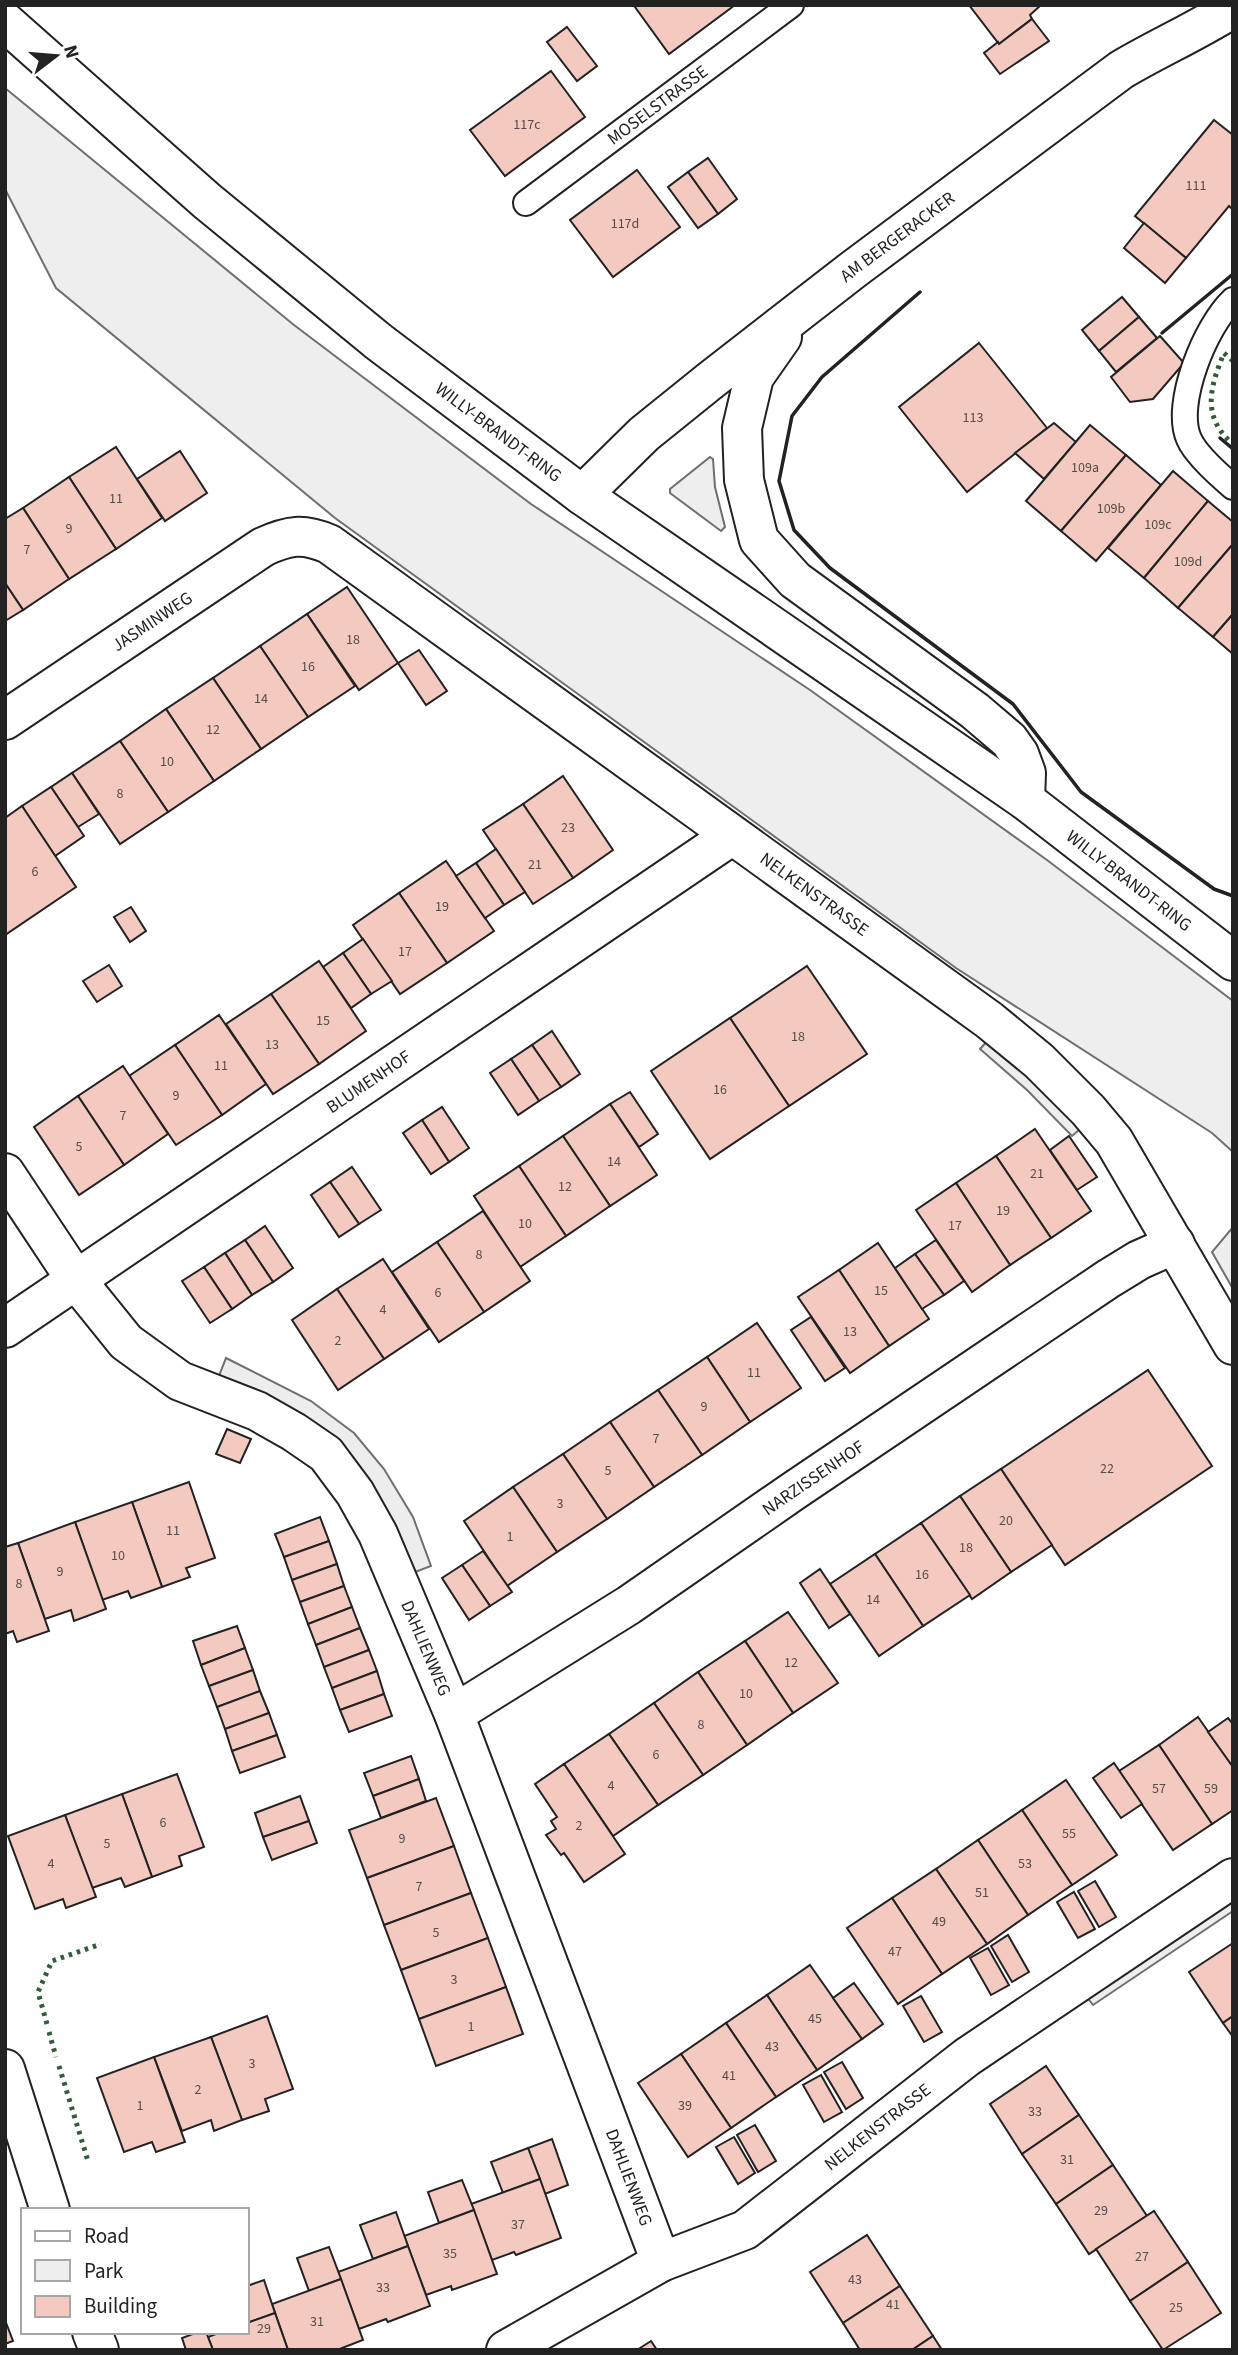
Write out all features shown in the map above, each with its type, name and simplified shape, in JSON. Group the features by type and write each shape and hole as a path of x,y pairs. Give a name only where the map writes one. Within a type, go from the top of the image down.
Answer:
{"street":[{"name":"AM BERGERACKER","path":"582,495 645,435 801,310 1121,70 1216,17"},
{"name":"WILLY-BRANDT-RING","path":"5,22 206,201 368,333 582,495 1025,800 1233,961"},
{"path":"801,310 754,377 743,428 744,480 759,540 795,580 975,711 1009,740 1019,754 1026,773 1025,800"},
{"name":"JASMINWEG","path":"5,720 263,547 285,537 304,538"},
{"name":"NELKENSTRASSE","path":"304,538 329,544 989,1020 1039,1061 1088,1110 1114,1141 1233,1345"},
{"name":"BLUMENHOF","path":"5,1328 732,836"},
{"name":"DAHLIENWEG","path":"5,1173 76,1280 126,1342 180,1381 257,1411 294,1432 326,1454 355,1493 378,1534 454,1714 661,2262"},
{"name":"NARZISSENHOF","path":"454,1714 629,1605 1108,1279 1139,1260 1175,1244"},
{"name":"NELKENSTRASSE","path":"506,2350 661,2262 745,2230 967,2057 1233,1878"},
{"path":"5,2069 49,2208"}],"lane":[{"name":"MOSELSTRASSE","path":"526,203 791,5"},
{"path":"1233,300 1212,328 1201,350 1187,394 1186,418 1189,439 1206,461 1233,487"}],"green space":[{"path":"5,88 294,325 531,504 810,690 1047,860 1233,1001 1233,1152 1212,1133 956,968 335,518 56,288 5,189"},
{"path":"710,457 713,459 715,487 725,527 721,531 670,493 670,489"},
{"path":"1233,1227 1233,1289 1212,1252"}],"shaded area":[{"path":"991,1037 1085,1125 1072,1136 1027,1090 980,1049"},
{"path":"226,1358 311,1401 354,1433 384,1469 413,1517 431,1566 410,1574 389,1530 217,1381"},
{"path":"1233,1891 1233,1911 1093,2005 1083,1992"}],"building":[{"path":"735,5 669,54 635,7"},
{"path":"969,5 1041,5 1030,15 1032,19 999,44"},
{"path":"1032,19 1049,41 1000,74 984,53"},
{"path":"567,27 597,66 577,81 547,42"},
{"path":"551,71 585,117 505,176 470,130"},
{"path":"1214,120 1233,135 1233,210 1229,206 1186,258 1135,216"},
{"path":"708,158 737,199 718,214 688,172"},
{"path":"637,170 680,227 613,277 570,220"},
{"path":"688,172 718,214 698,228 668,187"},
{"path":"1144,223 1186,258 1165,283 1124,248"},
{"path":"1122,297 1139,317 1099,351 1082,330"},
{"path":"1139,317 1157,338 1116,372 1099,351"},
{"path":"1160,336 1184,363 1153,399 1130,402 1111,377"},
{"path":"979,343 1047,428 967,492 899,407"},
{"path":"1054,423 1076,442 1044,479 1015,453"},
{"path":"1090,425 1126,455 1061,531 1026,501"},
{"path":"116,447 162,518 116,549 69,477"},
{"path":"180,451 207,493 165,521 137,479"},
{"path":"1126,455 1161,485 1096,561 1061,531"},
{"path":"1173,471 1208,501 1144,578 1108,548"},
{"path":"69,477 116,549 69,579 23,508"},
{"path":"1208,501 1233,522 1233,544 1178,608 1144,578"},
{"path":"23,508 69,579 23,610 5,583 5,519"},
{"path":"1233,544 1233,614 1213,637 1178,608"},
{"path":"5,583 23,610 5,621"},
{"path":"347,587 398,663 359,690 307,614"},
{"path":"307,614 355,686 308,717 260,646"},
{"path":"1233,614 1233,654 1213,637"},
{"path":"260,646 308,717 261,749 213,678"},
{"path":"419,650 447,691 426,705 398,663"},
{"path":"213,678 261,749 214,781 166,709"},
{"path":"166,709 214,781 168,812 120,741"},
{"path":"120,741 168,812 120,844 72,773"},
{"path":"72,773 99,814 78,827 51,787"},
{"path":"563,776 613,850 573,878 523,804"},
{"path":"51,787 84,836 55,856 22,806"},
{"path":"523,804 573,878 533,904 483,830"},
{"path":"22,806 76,887 5,935 5,818"},
{"path":"496,849 525,892 504,905 476,863"},
{"path":"446,861 494,931 447,963 399,893"},
{"path":"476,863 504,905 485,918 456,876"},
{"path":"399,893 447,963 400,994 353,925"},
{"path":"131,907 146,931 130,942 114,917"},
{"path":"363,939 392,981 371,994 343,953"},
{"path":"343,953 371,994 351,1008 323,967"},
{"path":"319,961 366,1031 319,1064 271,994"},
{"path":"109,965 122,986 97,1002 83,981"},
{"path":"807,966 867,1054 789,1106 730,1018"},
{"path":"271,994 319,1064 273,1094 226,1024"},
{"path":"219,1015 266,1084 222,1115 175,1045"},
{"path":"730,1018 789,1106 710,1159 651,1071"},
{"path":"552,1031 580,1074 561,1087 532,1045"},
{"path":"175,1045 222,1115 176,1145 129,1076"},
{"path":"532,1045 561,1087 539,1101 511,1059"},
{"path":"511,1059 539,1101 518,1115 490,1073"},
{"path":"123,1066 168,1134 124,1165 78,1096"},
{"path":"630,1092 658,1134 639,1147 610,1104"},
{"path":"78,1096 124,1165 79,1195 34,1127"},
{"path":"610,1104 657,1175 610,1206 563,1136"},
{"path":"442,1107 469,1148 449,1162 422,1120"},
{"path":"422,1120 449,1162 431,1174 403,1133"},
{"path":"1035,1129 1091,1211 1051,1238 996,1156"},
{"path":"563,1136 610,1206 566,1236 519,1166"},
{"path":"1069,1136 1097,1177 1077,1190 1050,1150"},
{"path":"996,1156 1051,1238 1010,1265 956,1183"},
{"path":"519,1166 566,1236 520,1267 474,1196"},
{"path":"352,1167 381,1210 359,1224 330,1182"},
{"path":"330,1182 359,1224 339,1237 311,1195"},
{"path":"956,1183 1010,1265 972,1292 916,1210"},
{"path":"483,1211 530,1281 484,1312 437,1242"},
{"path":"265,1226 293,1268 273,1282 245,1240"},
{"path":"245,1240 273,1282 252,1295 225,1253"},
{"path":"936,1240 964,1281 944,1295 915,1254"},
{"path":"437,1242 484,1312 439,1342 392,1272"},
{"path":"878,1243 929,1319 889,1346 839,1270"},
{"path":"225,1253 252,1295 232,1309 204,1267"},
{"path":"915,1254 944,1295 922,1309 895,1268"},
{"path":"383,1259 429,1329 384,1359 337,1289"},
{"path":"204,1267 232,1309 210,1323 182,1281"},
{"path":"839,1270 889,1346 850,1373 798,1297"},
{"path":"337,1289 384,1359 338,1390 292,1320"},
{"path":"811,1317 845,1368 825,1381 791,1330"},
{"path":"757,1323 801,1388 750,1422 707,1357"},
{"path":"707,1357 750,1422 702,1455 658,1390"},
{"path":"1148,1370 1212,1466 1065,1565 1001,1469"},
{"path":"658,1390 702,1455 654,1487 610,1422"},
{"path":"610,1422 654,1487 607,1519 563,1454"},
{"path":"227,1429 251,1439 240,1463 216,1454"},
{"path":"563,1454 607,1519 557,1552 513,1487"},
{"path":"1001,1469 1052,1545 1011,1572 960,1496"},
{"path":"189,1482 215,1558 186,1568 190,1577 162,1587 132,1502"},
{"path":"513,1487 557,1552 507,1586 464,1521"},
{"path":"960,1496 1011,1572 972,1599 921,1523"},
{"path":"132,1502 162,1587 131,1598 128,1591 102,1600 75,1522"},
{"path":"320,1517 329,1541 284,1557 275,1534"},
{"path":"75,1522 106,1609 74,1621 71,1610 45,1619 18,1543"},
{"path":"921,1523 970,1595 923,1626 875,1554"},
{"path":"329,1541 337,1564 292,1580 284,1557"},
{"path":"18,1543 49,1631 17,1642 13,1631 5,1634 5,1547"},
{"path":"483,1551 512,1592 490,1606 462,1565"},
{"path":"875,1554 923,1626 879,1656 830,1584"},
{"path":"337,1564 344,1586 300,1602 292,1580"},
{"path":"462,1565 490,1606 469,1620 442,1578"},
{"path":"820,1569 850,1614 829,1628 800,1583"},
{"path":"344,1586 352,1607 308,1624 300,1602"},
{"path":"352,1607 360,1628 316,1645 308,1624"},
{"path":"788,1612 838,1683 793,1713 745,1641"},
{"path":"237,1626 245,1648 201,1665 193,1641"},
{"path":"360,1628 369,1650 324,1667 316,1645"},
{"path":"745,1641 793,1713 747,1745 698,1672"},
{"path":"245,1648 253,1670 209,1686 201,1665"},
{"path":"369,1650 377,1671 332,1688 324,1667"},
{"path":"253,1670 260,1691 217,1707 209,1686"},
{"path":"377,1671 384,1694 340,1710 332,1688"},
{"path":"698,1672 747,1745 703,1775 654,1703"},
{"path":"260,1691 269,1713 225,1729 217,1707"},
{"path":"384,1694 392,1716 349,1732 340,1710"},
{"path":"654,1703 703,1775 658,1805 609,1734"},
{"path":"269,1713 277,1735 232,1751 225,1729"},
{"path":"1198,1717 1233,1767 1233,1810 1212,1824 1159,1745"},
{"path":"1228,1718 1233,1724 1233,1767 1208,1732"},
{"path":"609,1734 658,1805 613,1836 564,1764"},
{"path":"277,1735 285,1757 240,1773 232,1751"},
{"path":"1159,1745 1212,1824 1173,1850 1119,1771"},
{"path":"411,1756 419,1779 373,1796 364,1773"},
{"path":"1114,1763 1142,1804 1121,1818 1093,1778"},
{"path":"564,1764 625,1854 584,1882 564,1853 561,1855 546,1835 556,1829 551,1821 557,1817 535,1784"},
{"path":"177,1774 204,1847 179,1856 182,1866 152,1877 122,1794"},
{"path":"419,1779 426,1801 381,1818 373,1796"},
{"path":"1066,1780 1117,1855 1072,1885 1022,1810"},
{"path":"122,1794 152,1877 125,1887 121,1878 92,1888 65,1815"},
{"path":"300,1796 309,1821 263,1837 255,1813"},
{"path":"436,1798 454,1846 367,1878 349,1830"},
{"path":"1022,1810 1072,1885 1028,1915 978,1840"},
{"path":"65,1815 96,1897 66,1908 63,1899 35,1909 8,1836"},
{"path":"309,1821 317,1843 272,1860 263,1837"},
{"path":"978,1840 1028,1915 987,1944 936,1869"},
{"path":"454,1846 471,1893 384,1925 367,1878"},
{"path":"936,1869 987,1944 942,1974 892,1898"},
{"path":"1095,1881 1116,1917 1099,1927 1078,1891"},
{"path":"1074,1892 1095,1929 1078,1938 1057,1902"},
{"path":"471,1893 488,1938 401,1970 384,1925"},
{"path":"892,1898 942,1974 898,2004 847,1928"},
{"path":"1008,1935 1029,1972 1012,1982 991,1946"},
{"path":"488,1938 506,1987 419,2019 401,1970"},
{"path":"1233,1943 1233,2016 1223,2023 1189,1972"},
{"path":"988,1948 1009,1985 991,1995 970,1958"},
{"path":"810,1965 862,2039 817,2070 767,1995"},
{"path":"854,1983 883,2024 862,2039 833,1998"},
{"path":"506,1987 523,2034 436,2066 419,2019"},
{"path":"767,1995 817,2070 776,2097 726,2023"},
{"path":"921,1996 942,2032 924,2042 903,2006"},
{"path":"267,2016 293,2089 265,2099 269,2111 242,2120 211,2037"},
{"path":"1233,2016 1233,2037 1223,2023"},
{"path":"726,2023 776,2097 731,2128 681,2054"},
{"path":"211,2037 242,2120 214,2131 211,2120 182,2131 154,2057"},
{"path":"681,2054 731,2128 688,2157 638,2083"},
{"path":"154,2057 185,2142 156,2152 152,2142 124,2152 97,2078"},
{"path":"842,2062 863,2098 846,2109 824,2072"},
{"path":"1046,2066 1079,2115 1022,2154 990,2104"},
{"path":"821,2075 842,2112 824,2122 803,2085"},
{"path":"1079,2115 1113,2165 1056,2204 1022,2154"},
{"path":"755,2125 776,2161 758,2172 737,2135"},
{"path":"734,2137 755,2173 738,2184 716,2147"},
{"path":"552,2139 568,2185 545,2194 528,2148"},
{"path":"528,2148 540,2179 503,2193 491,2162"},
{"path":"1113,2165 1147,2216 1089,2254 1056,2204"},
{"path":"540,2179 561,2238 516,2255 514,2252 492,2260 471,2204"},
{"path":"462,2180 474,2210 439,2223 428,2192"},
{"path":"474,2210 497,2274 452,2290 451,2286 426,2295 404,2236"},
{"path":"1154,2211 1188,2262 1130,2301 1096,2249"},
{"path":"396,2212 408,2246 373,2259 360,2225"},
{"path":"867,2235 900,2286 843,2323 810,2272"},
{"path":"408,2246 430,2306 388,2322 386,2319 359,2329 338,2272"},
{"path":"329,2247 341,2279 309,2291 297,2258"},
{"path":"1188,2262 1221,2313 1163,2350 1130,2301"},
{"path":"341,2279 363,2340 337,2350 288,2350 272,2304"},
{"path":"264,2280 275,2313 248,2323 248,2286"},
{"path":"900,2286 933,2336 912,2350 860,2350 843,2323"},
{"path":"275,2313 288,2350 213,2350 208,2337 216,2334 248,2334 248,2323"},
{"path":"5,2320 13,2341 5,2344"},
{"path":"193,2334 207,2334 213,2350 186,2350 182,2338"},
{"path":"933,2336 942,2350 912,2350"},
{"path":"651,2341 657,2350 637,2350"}],"hedge":[{"path":"1233,361 1224,353 1215,378 1211,401 1216,423 1233,444"},
{"path":"47,2024 38,1992 52,1961 101,1944"},
{"path":"49,2032 56,2057"},
{"path":"59,2066 88,2161"}],"wall":[{"path":"1162,333 1233,274"},
{"path":"920,292 822,377 792,416 779,481 794,530 830,568 1013,704 1081,792 1214,889 1233,896"},
{"path":"1220,438 1233,449"}]}
